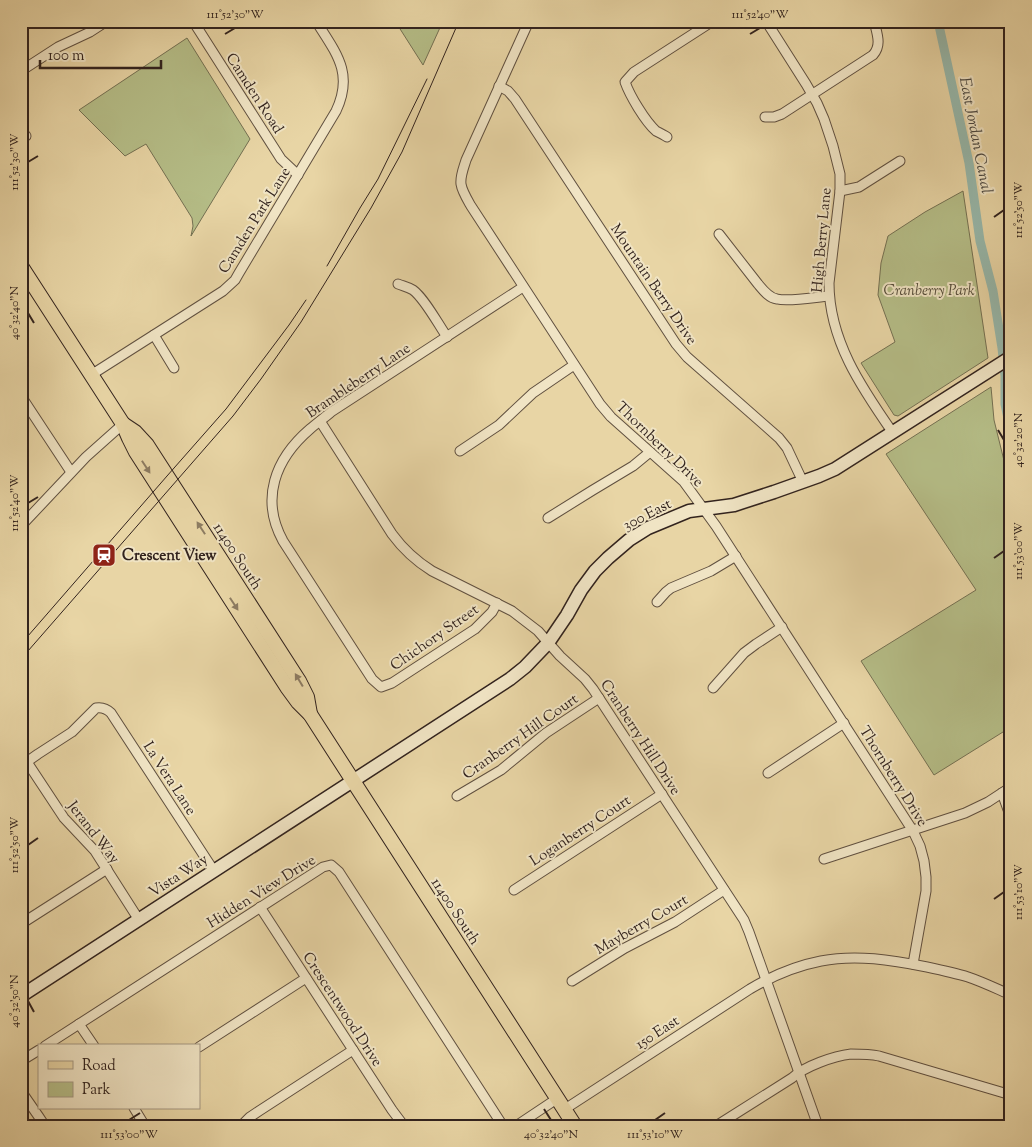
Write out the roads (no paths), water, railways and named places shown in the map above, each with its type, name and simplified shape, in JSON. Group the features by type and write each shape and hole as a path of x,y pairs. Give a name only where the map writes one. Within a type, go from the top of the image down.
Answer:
{"main road":[{"name":"11400 South","path":"21,266 123,424 136,452 288,687 298,702 310,714 576,1126"}],"street":[{"path":"21,71 58,47 108,21"},
{"name":"Camden Road","path":"193,21 281,159 298,175"},
{"name":"Camden Park Lane","path":"91,375 223,291 235,280 336,111 343,95 344,77 339,60 316,21"},
{"name":"Thornberry Drive","path":"529,21 466,160 460,183 471,206 605,411 684,482 704,509 913,831 920,846 926,877 926,891 913,964"},
{"path":"667,137 657,132 649,124 630,95 625,82 634,72 713,21"},
{"name":"High Berry Lane","path":"766,21 813,95 833,146 840,174 840,191 829,296 837,334 846,357 893,433"},
{"path":"765,117 774,117 782,114 875,53 878,44 874,21"},
{"name":"Mountain Berry Drive","path":"500,86 515,99 676,344 779,438 787,448 803,482"},
{"path":"840,191 859,187 900,161"},
{"path":"719,234 763,290 776,299 829,296"},
{"path":"398,284 415,292 447,337"},
{"name":"Brambleberry Lane","path":"381,686 372,678 278,533 271,507 278,469 300,438 331,412 523,287"},
{"path":"154,335 174,368"},
{"name":"300 East","path":"353,782 510,679 525,667 548,643 595,571 629,540 648,528 690,511 734,504 803,482 835,469 1010,357"},
{"path":"460,450 499,425 533,393 574,365"},
{"path":"21,396 71,472"},
{"name":"Cranberry Hill Drive","path":"320,421 392,534 406,551 422,566 521,616 590,684 747,926 818,1126"},
{"path":"21,526 101,442 123,424"},
{"path":"548,518 634,466 650,452"},
{"path":"657,602 671,588 711,571 736,556"},
{"name":"Chichory Street","path":"381,686 392,683 475,629 492,612 496,603"},
{"path":"712,688 744,653 782,627"},
{"name":"Cranberry Hill Court","path":"457,796 501,770 554,726 599,698"},
{"name":"La Vera Lane","path":"24,764 72,732 96,708 104,709 111,713 214,871"},
{"path":"768,774 844,723"},
{"name":"Jerand Way","path":"24,764 64,818 89,844 107,869 138,920"},
{"name":"Vista Way","path":"21,996 353,782"},
{"path":"824,859 913,831 977,808 1011,787"},
{"path":"1002,793 1011,818"},
{"name":"Loganberry Court","path":"514,890 662,794"},
{"name":"Hidden View Drive","path":"48,1044 322,867 331,865 335,868 503,1126"},
{"path":"21,924 107,869"},
{"name":"Mayberry Court","path":"572,981 625,948 675,922 724,890"},
{"name":"Crescentwood Drive","path":"260,907 404,1126"},
{"name":"150 East","path":"561,1104 741,994 778,974 806,965 840,958 878,959 913,964 967,977 1011,995"},
{"path":"200,1046 306,978"},
{"path":"79,1024 93,1044"},
{"path":"241,1126 250,1117 353,1050"},
{"path":"21,1061 38,1051"},
{"path":"716,1126 799,1072 850,1054 879,1056 1011,1096"},
{"path":"21,1091 45,1126"},
{"path":"516,1126 561,1104"},
{"path":"135,1110 145,1126"}],"waterway":[{"name":"East Jordan Canal","path":"938,21 969,163 980,241 993,291 1005,376 1005,404 1011,433"}],"tram line":[{"path":"21,659 233,416 301,322 371,208 402,152 459,21"},
{"path":"327,266 378,179 427,79"},
{"path":"21,644 226,409 306,300"}],"place":[{"name":"Crescent View","path":"104,555"}],"park label":[{"name":"Cranberry Park","path":"929,290"}]}
